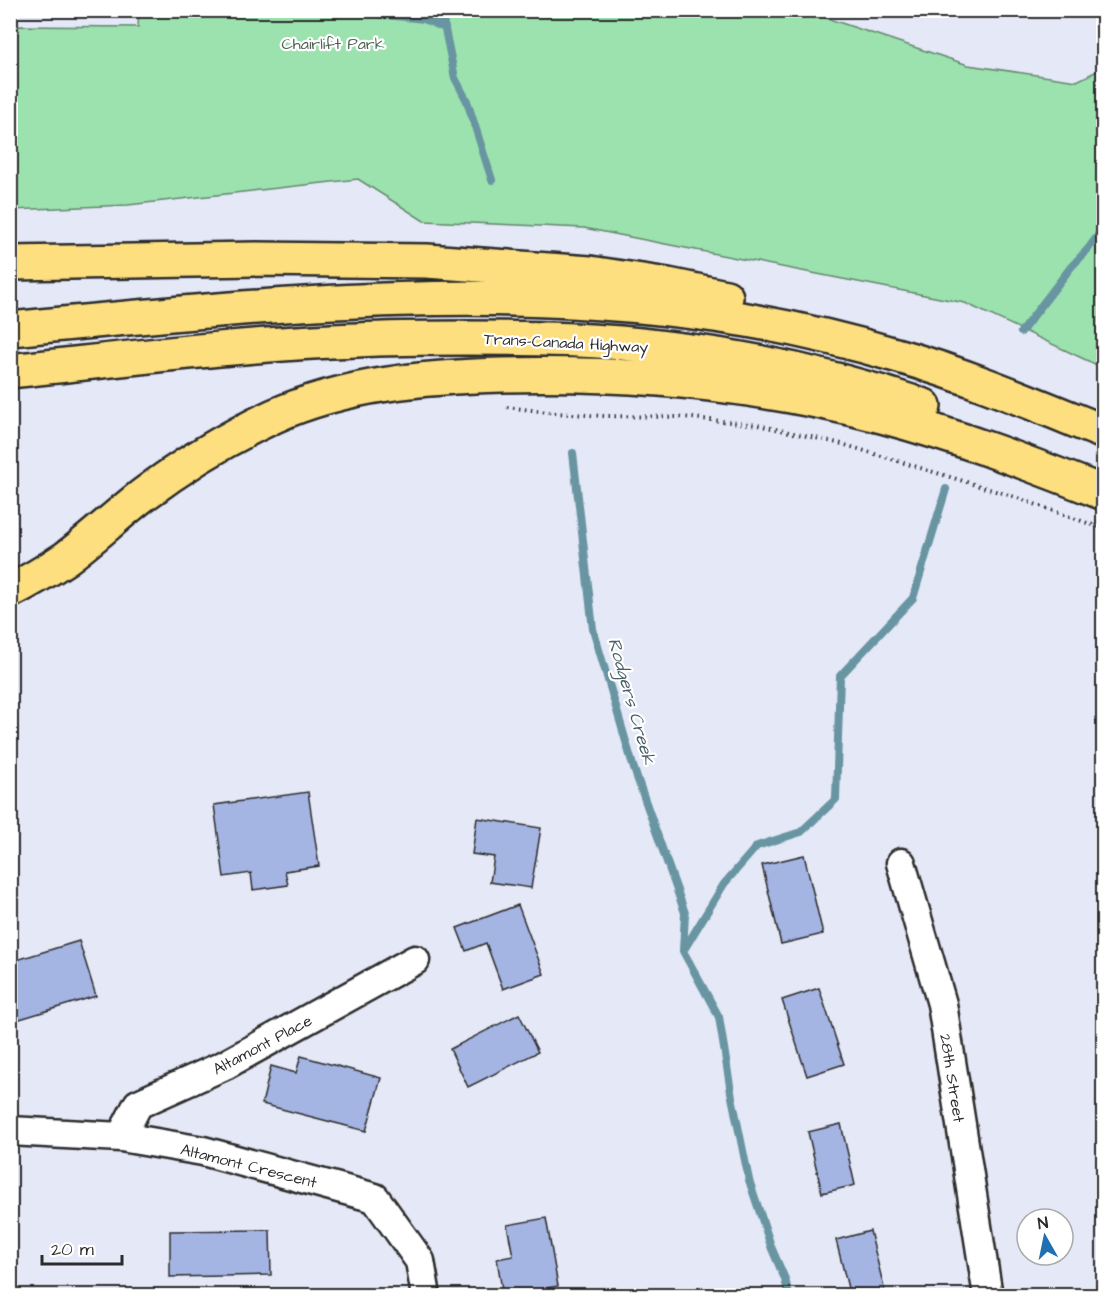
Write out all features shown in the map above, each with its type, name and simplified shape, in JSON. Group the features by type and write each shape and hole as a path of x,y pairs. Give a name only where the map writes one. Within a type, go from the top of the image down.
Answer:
{"highway":[{"path":"10,263 232,259 362,260 471,264 590,273 669,285 747,302 824,326 901,356 970,379 1104,432"},
{"path":"10,329 354,301 436,298 514,299 673,310 747,320 901,356"},
{"name":"Trans-Canada Highway","path":"10,371 191,352 355,340 510,338 666,347 799,371 890,394 1024,442 1104,476"},
{"path":"10,591 34,579 66,558 149,490 184,465 230,438 277,415 322,399 369,387 416,380 529,374 660,379 734,387 807,399 882,416 952,437 1104,493"}],"street":[{"name":"28th Street","path":"901,864 942,1004 988,1296"},
{"name":"Altamont Place","path":"121,1137 138,1104 225,1065 415,960"},
{"name":"Altamont Crescent","path":"10,1131 121,1137 203,1151 375,1198 420,1261 426,1296"}],"path":[{"path":"503,406 595,416 683,417 758,425 842,444 1012,496 1104,529"}],"green space":[{"name":"Chairlift Park","path":"139,11 805,11 968,65 1077,81 1103,68 1103,368 965,303 584,228 424,221 358,179 128,205 11,210 11,26 138,27"}],"building":[{"path":"308,792 319,866 285,871 288,885 253,890 251,873 224,877 214,805"},
{"path":"477,818 541,828 531,888 490,882 494,857 472,854"},
{"path":"804,855 823,934 781,944 762,865"},
{"path":"518,905 544,974 503,989 486,943 466,951 457,928"},
{"path":"79,941 96,996 10,1022 10,962"},
{"path":"819,988 844,1064 807,1076 782,1000"},
{"path":"519,1014 538,1052 468,1087 450,1049"},
{"path":"301,1056 381,1078 366,1131 262,1104 271,1066 296,1073"},
{"path":"841,1124 855,1185 822,1193 808,1132"},
{"path":"546,1218 558,1286 503,1296 497,1259 513,1256 507,1225"},
{"path":"270,1230 271,1275 170,1277 170,1231"},
{"path":"870,1231 886,1296 850,1296 836,1240"}],"waterway":[{"path":"367,10 377,14 424,19 445,28"},
{"name":"Rodgers Creek","path":"441,10 455,78 467,101 492,180"},
{"name":"Rodgers Creek","path":"1021,332 1104,227"},
{"name":"Rodgers Creek","path":"573,453 593,629 634,769 685,913 683,951 719,1017 749,1180 789,1296"},
{"name":"Rodgers Creek","path":"685,948 724,884 757,846 801,832 836,799 840,676 913,598 946,489"}]}
